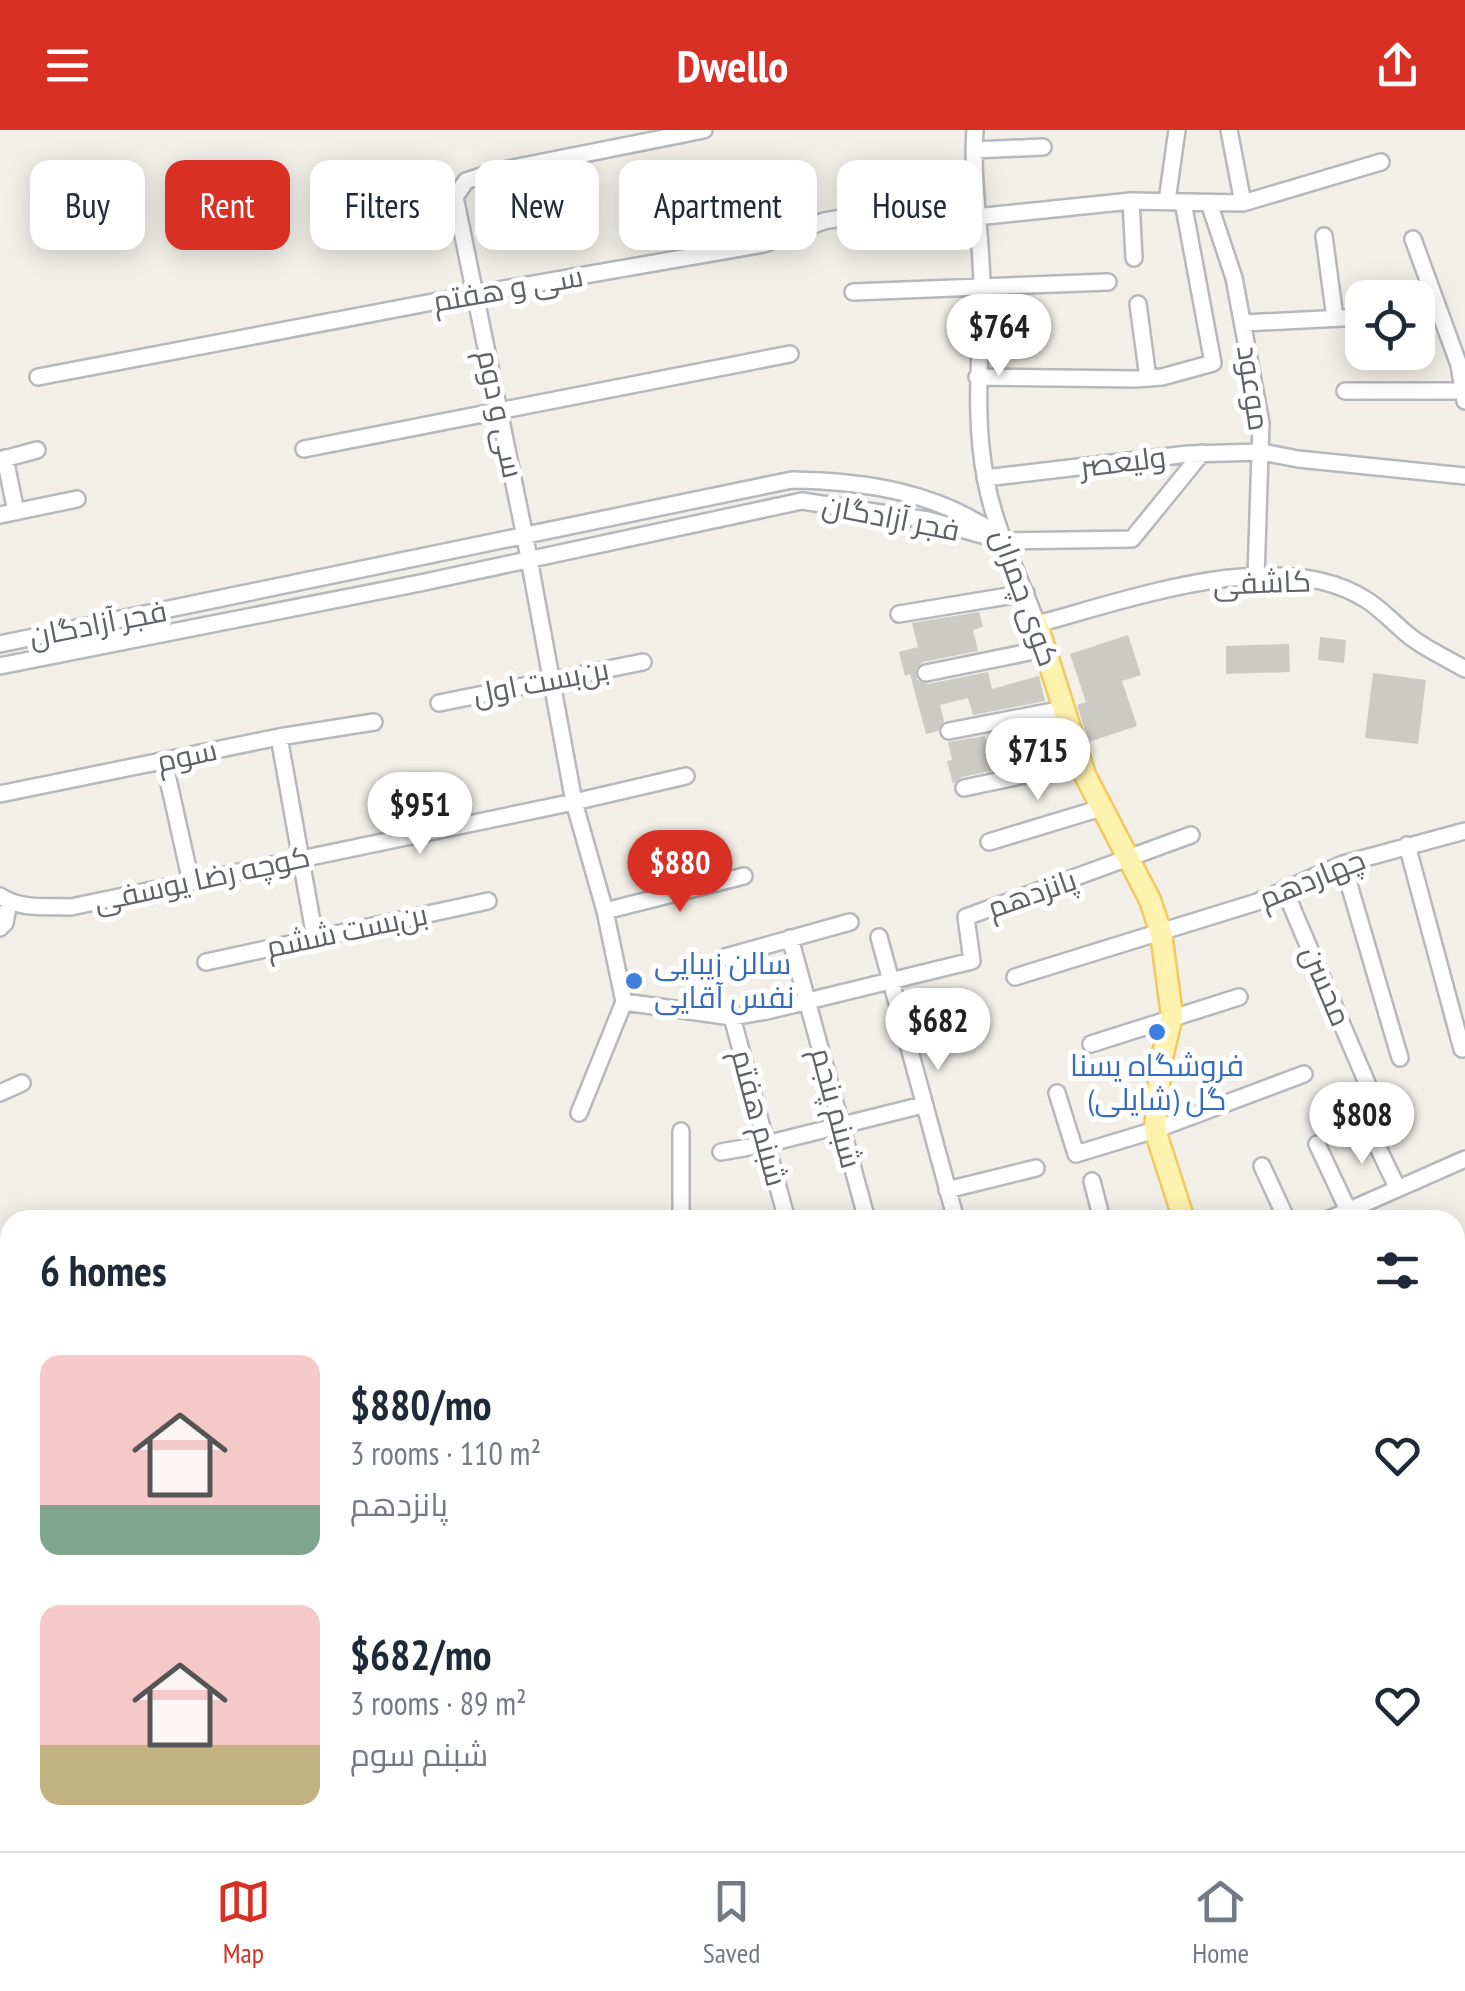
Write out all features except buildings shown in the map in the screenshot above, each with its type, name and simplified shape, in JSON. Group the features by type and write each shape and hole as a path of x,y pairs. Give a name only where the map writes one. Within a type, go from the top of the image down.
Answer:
{"main road":[{"name":"کوی چمران","path":"1037,624 1081,762 1150,900 1161,933 1172,1016 1162,1062 1155,1130 1181,1210"}],"street":[{"name":"سی و دوم","path":"530,560 455,197 466,182 493,172 704,130"},
{"name":"کوی چمران","path":"974,160 975,130"},
{"path":"977,378 1148,378 1213,363 1175,202 1177,130"},
{"path":"1228,130 1243,203"},
{"path":"974,150 1043,147"},
{"name":"سی و هفتم","path":"982,216 1131,201 1243,203 1381,162"},
{"path":"1131,201 1134,258"},
{"name":"موعود","path":"1209,204 1234,278 1257,387 1262,452 1256,577"},
{"name":"سی و هفتم","path":"38,378 475,294 764,244 837,218"},
{"path":"1324,236 1335,318"},
{"path":"1345,391 1464,396 1459,364 1414,239"},
{"name":"کوی چمران","path":"979,250 982,289 977,378 985,478 1037,624"},
{"path":"853,292 1108,282"},
{"path":"1138,304 1148,378"},
{"path":"1435,313 1440,313"},
{"path":"1244,323 1345,318"},
{"path":"304,449 790,354"},
{"path":"37,450 2,459 8,513 76,499"},
{"name":"ولیعصر","path":"985,478 1202,453 1262,452 1465,476"},
{"path":"1004,540 1132,539 1202,453"},
{"name":"فجر آزادگان","path":"0,644 792,480 836,482 934,500 976,520 1004,540"},
{"path":"928,520 934,500"},
{"name":"فجر آزادگان","path":"0,666 802,501 928,520 1004,540"},
{"path":"530,560 574,802 624,1002 580,1113"},
{"name":"کاشفی","path":"1037,624 1151,594 1256,577 1293,576 1325,581 1365,599 1414,640 1465,670"},
{"path":"899,614 1026,593"},
{"path":"926,673 1044,648"},
{"name":"بن‌بست اول","path":"439,703 643,662"},
{"path":"949,731 1063,709"},
{"name":"سوم","path":"0,794 280,737 374,722"},
{"path":"280,737 315,938"},
{"path":"164,761 190,882"},
{"path":"964,788 1081,762"},
{"name":"کوچه رضا یوسفی","path":"4,899 29,906 71,906 686,776"},
{"path":"989,842 1101,808"},
{"name":"چهاردهم","path":"1015,977 1257,902 1343,864 1465,831"},
{"name":"پانزدهم","path":"624,1002 732,1017 972,961 966,917 1191,836"},
{"path":"1407,845 1462,1050"},
{"path":"1343,864 1400,1058"},
{"path":"604,911 744,876"},
{"name":"محسن","path":"1284,889 1368,1083"},
{"path":"0,928 5,923 4,899"},
{"name":"بن‌بست ششم","path":"206,962 488,901"},
{"path":"725,957 850,922"},
{"name":"شبنم پنجم","path":"790,938 865,1210"},
{"path":"878,938 953,1210"},
{"path":"1091,1044 1239,997"},
{"name":"شبنم هفتم","path":"732,1017 783,1210"},
{"path":"1057,1093 1076,1154 1155,1130 1304,1074"},
{"path":"0,1093 22,1083"},
{"path":"721,1152 923,1105"},
{"path":"1368,1127 1397,1188"},
{"path":"681,1131 681,1210"},
{"path":"1317,1144 1348,1210 1459,1161"},
{"path":"1262,1166 1282,1210"},
{"path":"947,1190 1036,1168"},
{"path":"1092,1181 1099,1210"}],"place":[{"name":"سالن زیبایی نفس آقایی","path":"634,981"},
{"name":"فروشگاه یسنا گل (شایلی)","path":"1157,1032"}]}
